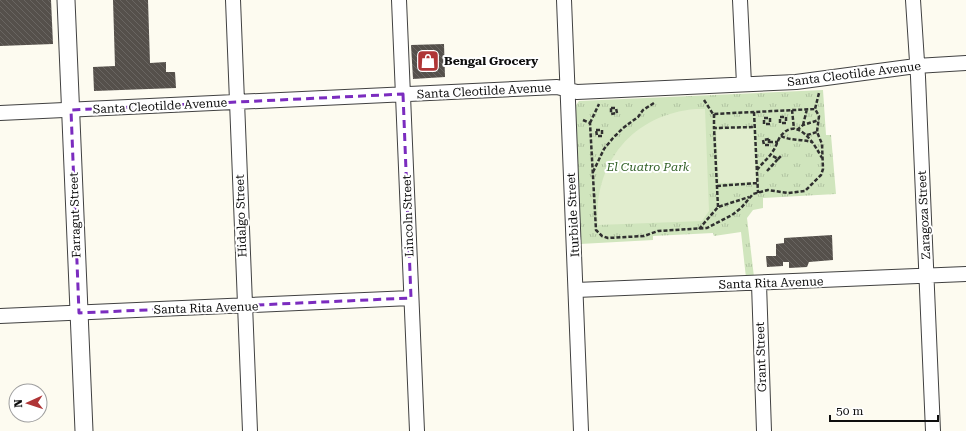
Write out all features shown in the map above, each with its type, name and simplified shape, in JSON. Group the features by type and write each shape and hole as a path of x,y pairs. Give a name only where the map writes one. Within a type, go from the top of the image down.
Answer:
{"street":[{"name":"Farragut Street","path":"66,0 84,431"},
{"name":"Hidalgo Street","path":"233,0 250,431"},
{"name":"Lincoln Street","path":"399,0 417,431"},
{"name":"Iturbide Street","path":"564,0 582,431"},
{"path":"740,0 744,84"},
{"name":"Zaragoza Street","path":"913,0 933,431"},
{"name":"Santa Cleotilde Avenue","path":"0,113 557,87 577,92 815,81 916,66 966,63"},
{"name":"Santa Rita Avenue","path":"576,290 758,284 966,274"},
{"name":"Grant Street","path":"758,284 764,431"},
{"name":"Santa Rita Avenue","path":"0,316 411,298"}],"path":[{"path":"699,229 718,207 768,190 788,193 805,191 822,172 822,144 817,132 819,120 818,113 815,109 819,93"},
{"path":"703,98 714,114 718,207"},
{"path":"592,175 604,149 613,138 623,128 635,120 643,110 658,100 651,100"},
{"path":"593,102 600,102 590,124 590,134 595,227 602,236 608,238 644,236 658,231 699,229 714,226 741,208 750,196"},
{"path":"803,125 807,109"},
{"path":"714,114 815,109"},
{"path":"792,110 796,129 806,135 813,142 823,159"},
{"path":"754,112 758,193"},
{"path":"766,112 767,118"},
{"path":"581,114 582,119 590,124"},
{"path":"786,120 793,120"},
{"path":"757,170 771,155 781,136 803,125 819,120"},
{"path":"714,128 754,127"},
{"path":"806,135 817,132"},
{"path":"590,134 596,133"},
{"path":"781,136 790,140 802,139 813,142"},
{"path":"769,142 778,142"},
{"path":"771,155 778,159"},
{"path":"767,171 782,155"},
{"path":"718,186 757,184"}],"highlighted area":[{"path":"403,94 411,298 79,313 71,110"}],"green space":[{"name":"El Cuatro Park","path":"823,90 826,135 831,135 836,194 763,198 763,208 753,210 747,218 754,277 746,278 741,232 714,236 713,233 653,236 653,240 580,244 574,108 579,101"},
{"path":"705,109 709,211 702,221 598,225 598,202 602,181 610,162 622,146 636,132 653,121 673,113"},
{"path":"753,128 756,182 719,183 716,130"}],"building":[{"path":"0,0 51,0 53,44 0,46"},
{"path":"113,0 148,0 150,63 166,62 166,72 175,72 176,88 94,91 93,67 115,66"},
{"name":"Bengal Grocery","path":"444,44 445,77 413,79 411,45"},
{"path":"832,235 833,260 809,262 807,267 789,268 789,262 783,262 783,266 767,267 766,256 776,256 776,244 784,243 784,238"}],"place":[{"name":"Bengal Grocery","path":"428,61"}]}
